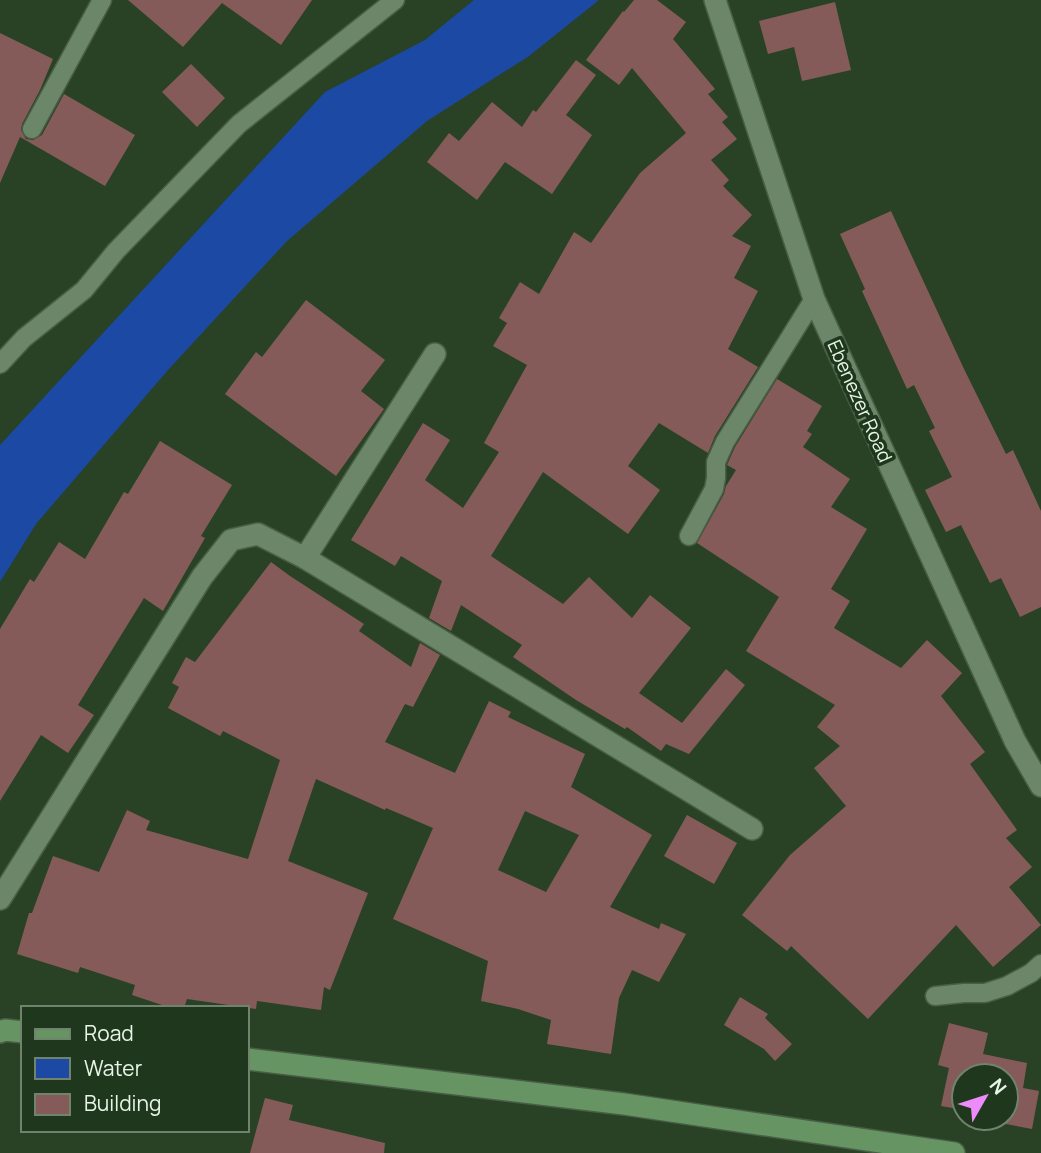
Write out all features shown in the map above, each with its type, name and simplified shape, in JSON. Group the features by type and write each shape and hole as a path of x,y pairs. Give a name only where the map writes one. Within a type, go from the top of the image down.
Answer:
{"street":[{"name":"Ebenezer Road","path":"715,0 814,299 1015,741 1041,786"},
{"path":"305,558 435,354"},
{"path":"0,899 195,589 230,540 258,534 305,558 751,829"},
{"path":"0,1032 21,1032"},
{"path":"248,1059 624,1104 954,1153"}],"lane":[{"path":"32,129 102,0"},
{"path":"0,364 24,338 84,290 116,251 239,124 389,2"},
{"path":"689,536 714,489 716,462 725,442 814,299"},
{"path":"935,996 985,993 1007,986 1031,973 1041,964"}],"water":[{"path":"474,0 599,0 529,56 427,121 287,241 168,370 36,524 0,582 0,445 325,92 425,40"}],"building":[{"path":"128,0 312,0 281,45 222,3 183,47"},
{"path":"634,0 657,0 686,22 673,39 715,89 708,94 728,117 722,122 737,139 711,160 729,180 723,186 752,215 732,236 751,246 734,278 758,291 728,349 758,367 715,436 708,453 659,423 628,466 660,490 628,534 543,472 491,556 563,604 589,577 632,618 650,595 691,628 639,693 682,723 726,669 745,685 689,754 666,744 661,751 627,727 625,729 576,700 513,657 522,645 461,605 451,631 429,618 442,581 401,556 395,566 351,540 423,423 450,440 425,480 463,508 499,452 484,443 527,365 493,346 507,323 499,318 520,282 539,294 574,232 591,243 640,173 686,133 632,68 619,85 586,60"},
{"path":"835,2 851,70 802,81 794,47 768,54 759,21"},
{"path":"0,33 53,59 22,124 21,130 26,139 33,140 42,135 64,94 135,135 105,186 20,137 0,183"},
{"path":"576,60 596,75 566,115 592,135 552,194 505,162 477,200 427,162 449,133 459,141 492,102 522,127 533,110 536,112"},
{"path":"191,64 225,98 197,127 162,92"},
{"path":"891,211 1006,454 1013,450 1041,511 1041,607 1020,617 1001,578 990,583 961,525 946,532 925,490 952,477 929,431 935,428 914,385 907,389 862,291 865,289 840,234"},
{"path":"306,300 385,360 361,391 384,409 336,476 225,394 256,352 262,357"},
{"path":"777,379 822,406 807,431 812,434 803,447 850,479 831,507 867,529 831,589 850,601 834,628 901,668 927,640 962,673 941,696 985,752 970,764 1017,830 1006,838 1032,867 1009,887 1041,925 993,967 956,925 868,1019 791,946 787,951 742,915 790,855 846,806 814,768 840,746 817,727 835,705 746,651 779,597 697,543 736,470 727,465 735,447"},
{"path":"160,441 232,485 201,536 205,538 163,611 144,598 78,705 94,715 68,753 41,735 0,801 0,629 30,579 34,582 59,542 85,559 124,492 128,494"},
{"path":"271,562 364,624 359,631 411,667 420,643 440,655 413,707 405,704 385,742 455,773 489,701 511,712 508,717 585,754 571,787 652,835 610,907 659,929 661,923 686,934 659,982 632,970 619,998 611,1054 547,1044 551,1020 481,1001 488,961 393,919 433,828 316,779 288,861 368,893 330,990 324,987 321,1010 257,1001 256,1009 187,999 185,1006 165,1006 132,995 135,985 80,967 78,973 17,954 29,913 32,913 53,856 99,872 127,810 150,821 146,830 248,859 280,760 223,731 220,736 168,708 179,687 172,683 186,657 195,662","holes":["525,811 579,835 546,892 498,870"]},
{"path":"687,815 737,843 714,884 664,856"},
{"path":"740,997 768,1014 765,1018 792,1044 775,1061 764,1049 724,1025"},
{"path":"949,1023 988,1033 983,1054 1027,1063 1023,1088 1039,1091 1032,1129 1020,1127 1020,1062 950,1062 950,1108 941,1106 949,1068 938,1065"},
{"path":"265,1098 293,1105 289,1120 385,1143 384,1153 250,1153"}]}
